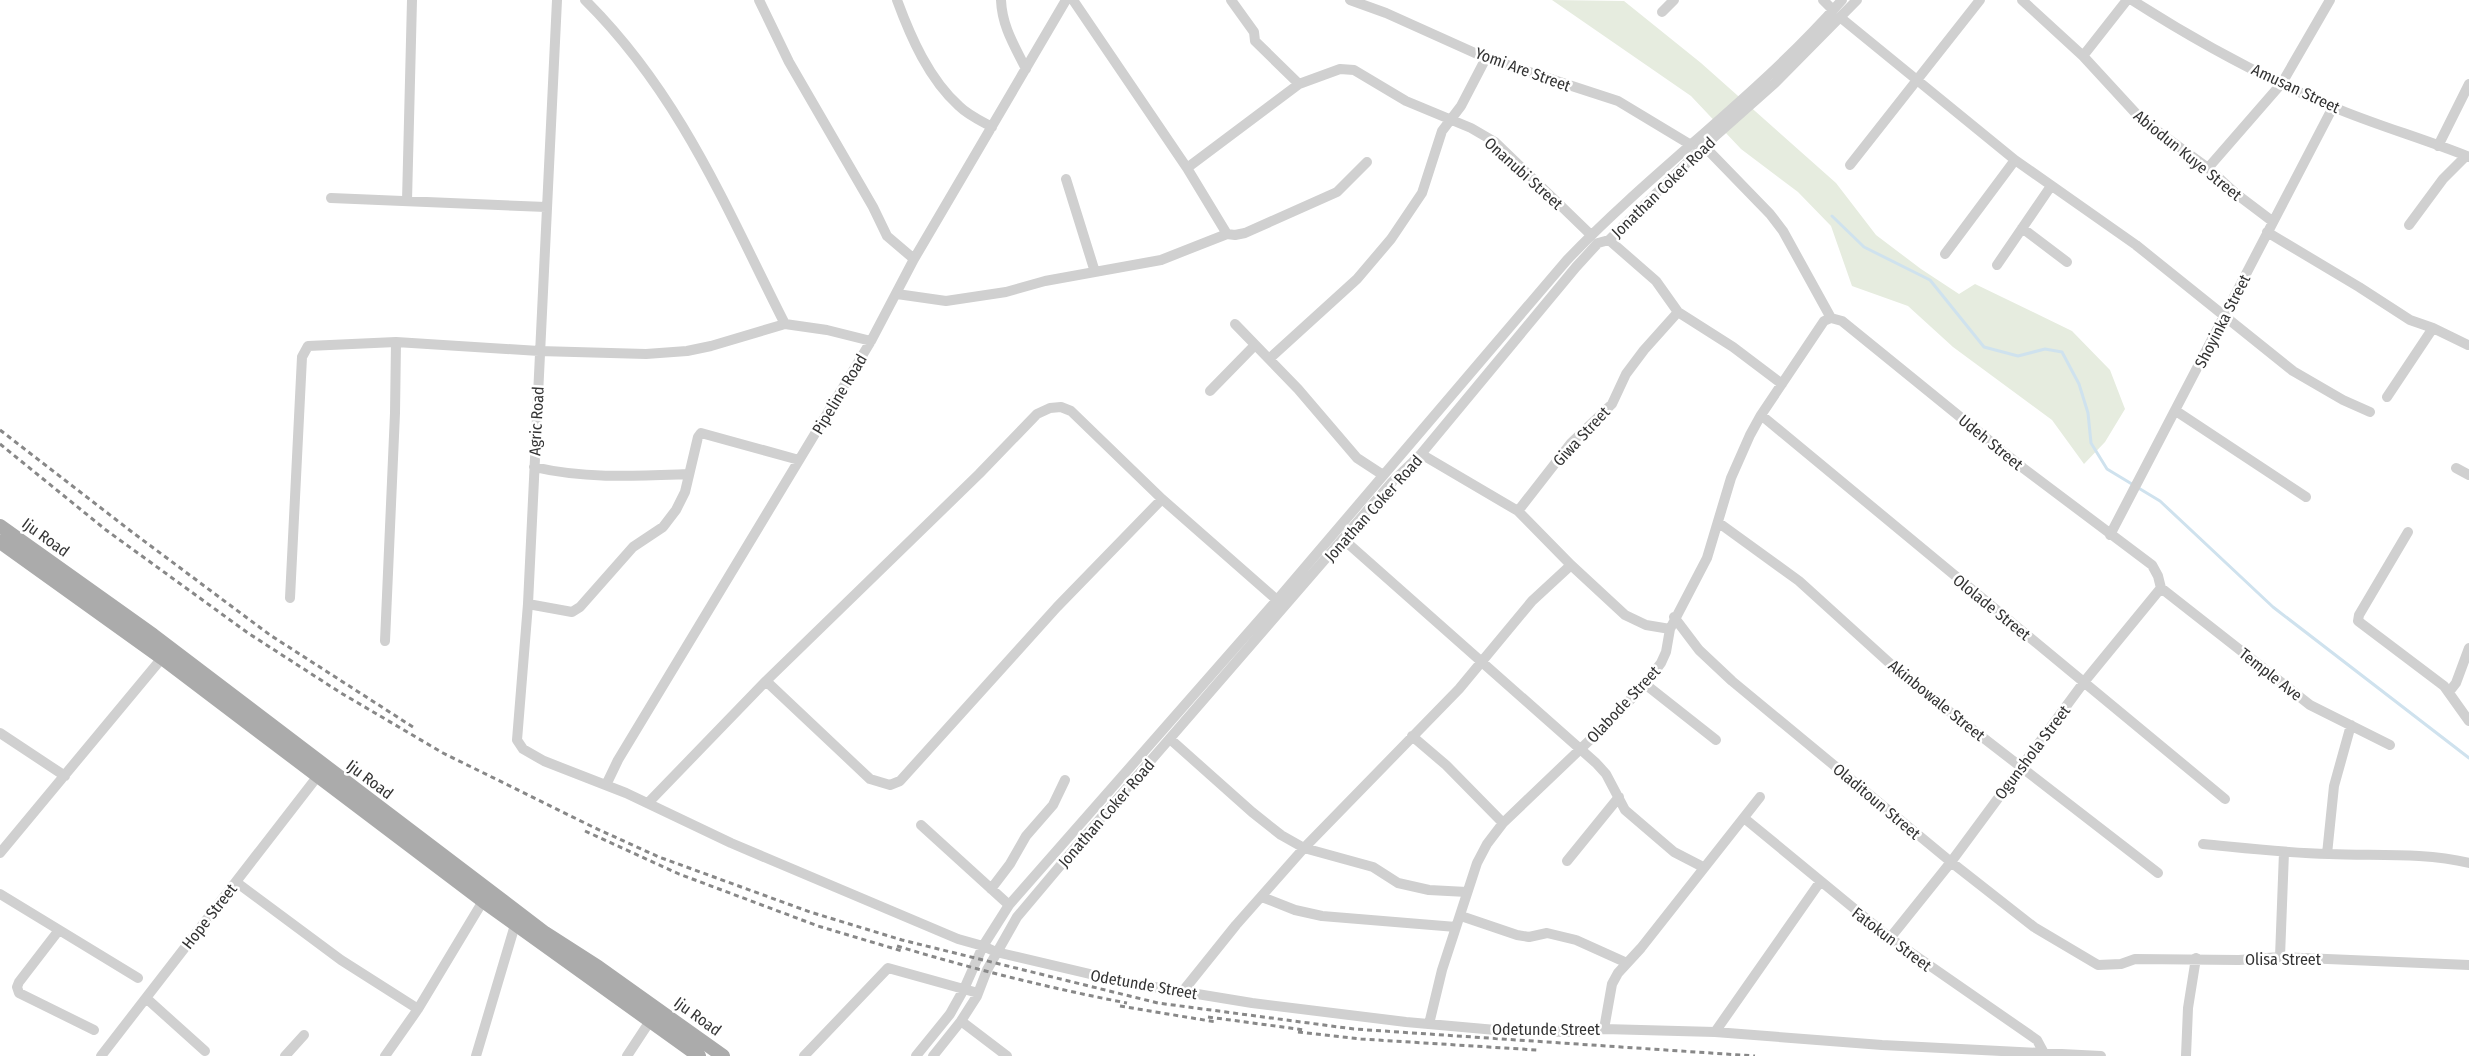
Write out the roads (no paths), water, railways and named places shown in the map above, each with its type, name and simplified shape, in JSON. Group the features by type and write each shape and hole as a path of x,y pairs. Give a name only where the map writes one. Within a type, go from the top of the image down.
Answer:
{"main road":[{"name":"Iju Road","path":"0,526 153,635 545,933 598,966 723,1056"},
{"name":"Iju Road","path":"0,542 162,658 483,901 699,1056"}],"street":[{"path":"407,201 412,0"},
{"name":"Agric Road","path":"557,0 528,604 517,740 523,749 544,761 606,785"},
{"path":"585,0 647,69 676,113 722,195 784,324"},
{"path":"760,0 789,62 873,207 887,236 914,259"},
{"path":"897,0 909,32 938,85 960,108 992,127"},
{"path":"1001,0 1002,15 1008,35 1026,68"},
{"name":"Pipeline Road","path":"606,785 618,760 871,341 914,259 1066,0"},
{"path":"1073,0 1187,168 1227,234"},
{"path":"1231,0 1254,32 1255,40 1299,84"},
{"name":"Yomi Are Street","path":"1350,0 1386,13 1486,58 1618,101 1692,145"},
{"path":"1662,12 1674,0"},
{"path":"1823,0 1833,10"},
{"name":"Jonathan Coker Road","path":"916,1056 950,1014 964,990 983,946 1009,905 1277,600 1567,260 1603,222 1692,145 1842,0"},
{"name":"Jonathan Coker Road","path":"933,1056 961,1021 978,992 996,952 1018,917 1080,841 1344,540 1392,482 1422,454 1576,267 1598,243 1609,240 1704,146 1775,83 1857,0"},
{"path":"1850,165 1980,0"},
{"name":"Abiodun Kuye Street","path":"2022,0 2083,56 2141,119 2208,168 2235,193 2272,221"},
{"path":"2083,56 2127,0"},
{"name":"Amusan Street","path":"2132,0 2178,29 2333,107 2468,156"},
{"path":"2208,168 2282,83 2330,0"},
{"path":"1841,18 1883,55 1917,79 2015,160 2136,245 2308,381 2370,412"},
{"path":"1268,359 1357,279 1391,239 1422,193 1442,131 1462,106 1486,58"},
{"name":"Onanubi Street","path":"1187,168 1299,84 1340,69 1354,70 1400,98 1471,128 1494,142 1591,235"},
{"path":"2438,146 2469,84"},
{"name":"Shoyinka Street","path":"2110,535 2333,107"},
{"path":"1704,146 1770,214 1783,231 1831,318"},
{"path":"2409,226 2443,179 2468,156"},
{"path":"1945,254 2015,160"},
{"path":"897,294 946,301 1006,292 1045,281 1175,256 1227,234 1245,233 1337,192 1367,162"},
{"path":"1066,180 1094,272"},
{"path":"1997,265 2051,186"},
{"path":"331,198 546,207"},
{"path":"2022,228 2067,262"},
{"path":"2267,232 2410,320 2433,328 2468,345"},
{"path":"1609,240 1656,281 1678,312 1733,347 1782,384"},
{"name":"Giwa Street","path":"1518,511 1571,443 1612,404 1626,374 1644,350 1678,312"},
{"name":"Olabode Street","path":"1429,1024 1442,970 1461,916 1467,892 1477,863 1487,844 1503,823 1580,750 1645,684 1661,663 1666,652 1674,617 1707,558 1731,478 1761,415 1824,321 1831,318"},
{"name":"Udeh Street","path":"1831,318 1842,322 2110,535 2152,565 2158,576 2161,588"},
{"path":"290,598 304,350 308,346 396,342 539,351 646,354 687,351 712,346 784,324 827,330 871,341"},
{"path":"1235,324 1298,388 1356,458 1383,475"},
{"path":"2387,397 2433,328"},
{"path":"385,640 394,441 396,342"},
{"path":"1210,391 1255,345"},
{"path":"648,803 766,681 972,481 1037,414 1050,408 1061,407 1071,411 1162,499 1277,600"},
{"path":"2176,411 2306,498"},
{"name":"Ololade Street","path":"1761,415 2225,799"},
{"path":"528,604 572,612 580,607 633,547 663,527 685,492 688,474 701,433 799,460"},
{"path":"1422,454 1518,511 1571,565 1625,615 1646,625 1670,629"},
{"path":"534,467 556,473 602,477 688,474"},
{"path":"2456,468 2469,475"},
{"path":"766,681 870,779 890,784 900,781 1057,608 1162,499"},
{"name":"Akinbowale Street","path":"1718,523 1799,581 1906,678 2158,873"},
{"path":"2408,532 2359,615 2358,621 2444,686 2469,721"},
{"path":"1344,540 1483,661 1606,774 1625,810 1674,852 1703,867"},
{"path":"1182,991 1236,925 1304,848 1459,689 1483,661 1497,640 1532,601 1571,565"},
{"name":"Ogunshola Street","path":"1890,938 1952,862 2084,682 2161,588"},
{"name":"Temple Ave","path":"2161,588 2310,705 2390,745"},
{"name":"Oladitoun Street","path":"1674,617 1699,650 1732,681 1952,862 2034,927 2098,965"},
{"path":"2449,692 2456,683 2469,648"},
{"path":"0,853 162,658"},
{"path":"1645,684 1716,740"},
{"path":"2326,854 2334,786 2350,725"},
{"path":"0,733 65,776"},
{"path":"1412,736 1446,765 1503,823"},
{"path":"1170,739 1252,812 1281,835 1304,848 1373,868 1398,883 1429,890 1467,892"},
{"name":"Hope Street","path":"101,1056 317,777"},
{"path":"991,889 1010,864 1026,836 1053,805 1065,780"},
{"name":"Odetunde Street","path":"606,785 731,843 958,940 983,946 996,952 1077,972 1252,1003 1429,1024 1507,1031 1715,1032 1882,1045 2101,1056"},
{"path":"1604,1030 1612,984 1626,963 1641,948 1760,796"},
{"path":"1568,862 1619,797"},
{"name":"Fatokun Street","path":"1744,818 1890,938 2037,1040 2044,1053"},
{"path":"921,825 1009,905"},
{"path":"2203,844 2284,852 2452,859 2469,863"},
{"path":"2280,957 2284,852"},
{"path":"236,882 340,960 418,1009"},
{"path":"1715,1032 1820,882"},
{"path":"0,894 138,978"},
{"path":"1262,897 1295,910 1322,916 1456,927"},
{"path":"385,1056 418,1009 483,901"},
{"path":"1461,916 1517,935 1529,937 1547,933 1576,940 1626,963"},
{"path":"476,1056 515,924"},
{"path":"59,930 19,982 17,987 19,993 94,1030"},
{"name":"Olisa Street","path":"2098,965 2122,964 2135,959 2153,961 2196,958 2239,960 2280,957 2469,965"},
{"path":"2186,1056 2188,1008 2196,958"},
{"path":"804,1056 888,968 964,990 978,992"},
{"path":"146,998 205,1051"},
{"path":"627,1056 650,1021"},
{"path":"961,1021 1007,1056"},
{"path":"285,1056 304,1035"}],"waterway":[{"path":"1832,216 1864,247 1930,280 1984,347 2018,356 2045,349 2062,352 2079,384 2088,413 2091,443 2107,469 2160,501 2273,607 2469,758"}],"railway":[{"path":"0,430 270,635 416,729"},
{"path":"0,444 106,530 248,633 341,693 443,753 595,828 659,857 810,912 902,940 1158,1003 1354,1029 1755,1056"},
{"path":"585,831 679,874 818,926 902,951"},
{"path":"897,946 1011,978 1127,1003"},
{"path":"1120,1006 1216,1022"},
{"path":"1208,1017 1305,1030"},
{"path":"1298,1032 1361,1039 1537,1050"}]}
